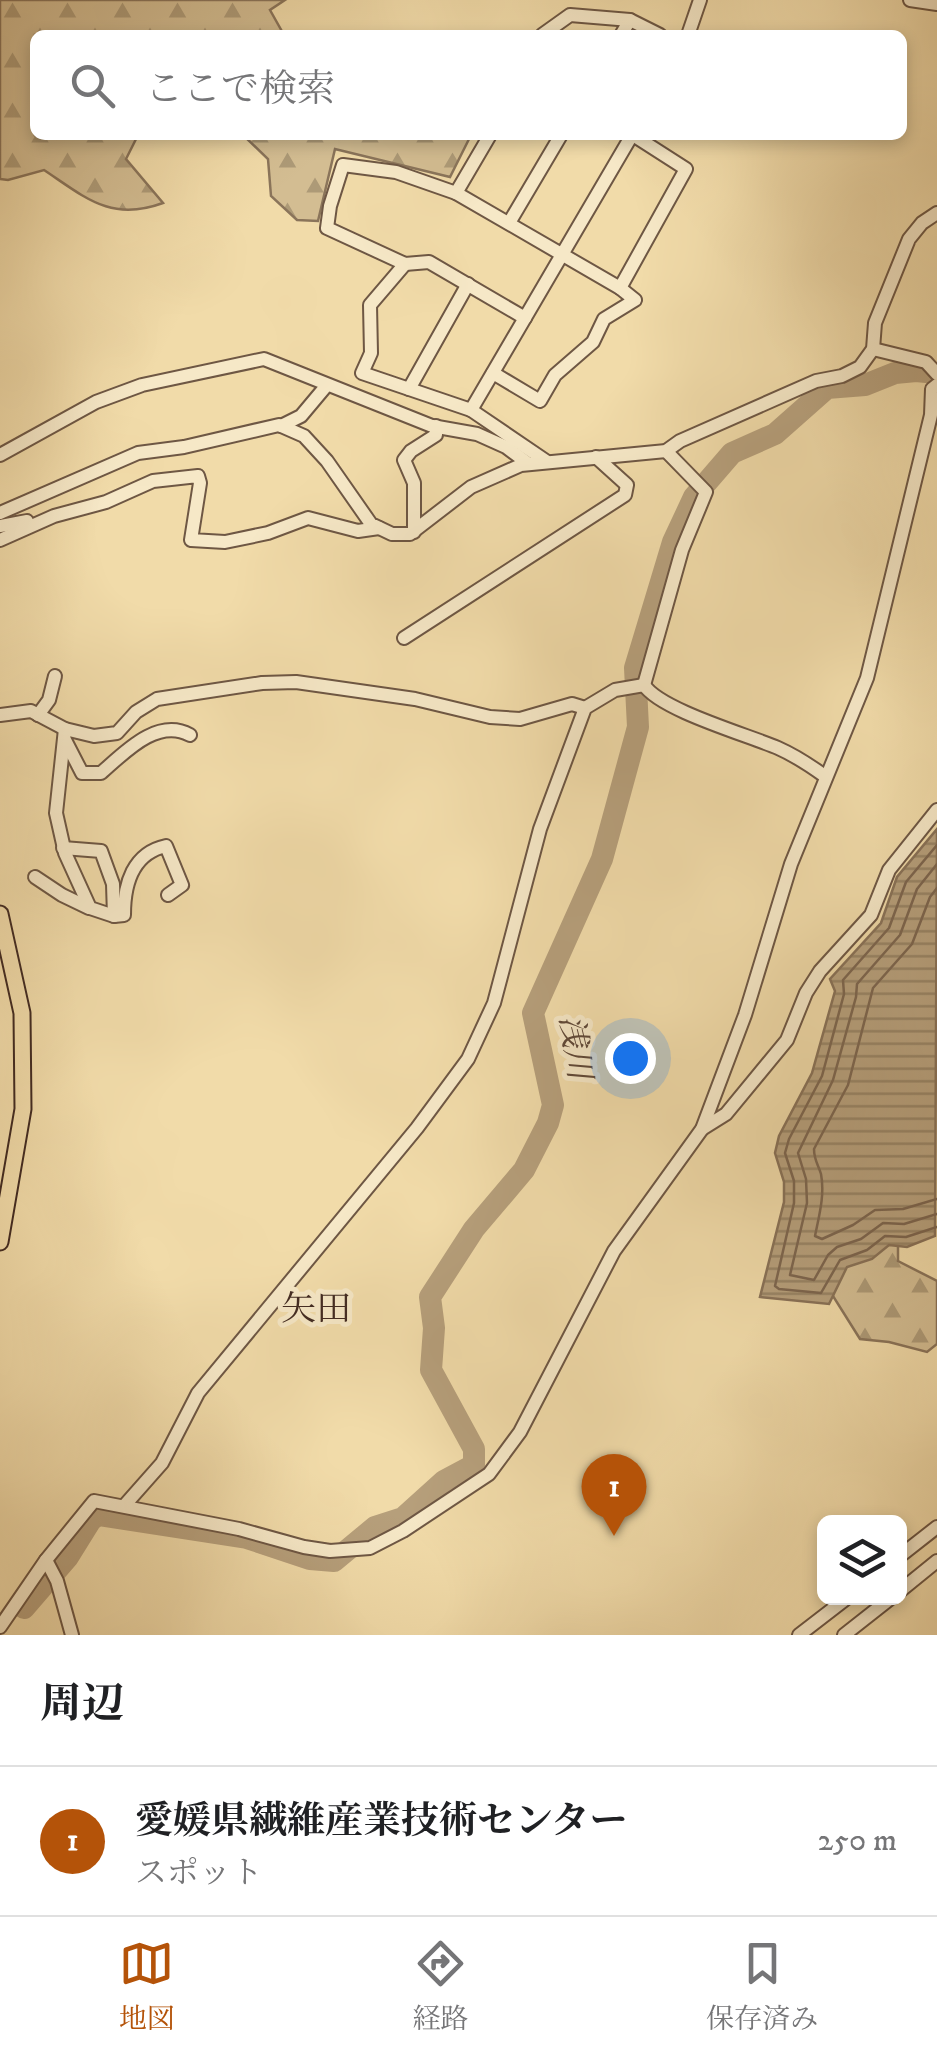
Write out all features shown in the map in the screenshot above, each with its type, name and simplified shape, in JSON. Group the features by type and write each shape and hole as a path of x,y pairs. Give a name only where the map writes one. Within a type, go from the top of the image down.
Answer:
{"main road":[{"path":"0,914 22,1013 23,1110 0,1242"}],"street":[{"path":"690,30 700,0"},
{"path":"910,0 937,4"},
{"path":"549,30 570,15 630,20 650,30"},
{"path":"624,30 630,20"},
{"path":"456,193 487,140"},
{"path":"509,223 559,140"},
{"path":"472,410 630,140"},
{"path":"620,288 686,169 641,140"},
{"path":"494,373 540,400 556,374 593,342 604,319 635,300 456,193 396,172 344,165 327,228 405,264 429,262 526,318"},
{"path":"281,426 304,436 327,461 371,524 392,534 414,532 472,486 529,464 666,451 680,440 816,381 842,376 860,367 873,349 876,323 910,240 922,223 937,214"},
{"path":"405,264 370,305 371,354 362,373 472,410 546,461"},
{"path":"409,389 468,284"},
{"path":"873,349 926,362 937,374"},
{"path":"0,455 96,402 142,385 264,359 436,426 477,434 506,447 529,464"},
{"path":"0,512 138,454 281,426 301,416 327,385"},
{"path":"0,1627 46,1560 94,1501 330,1550 370,1548 418,1522 489,1474 510,1446 614,1252 702,1129 745,1016 791,864 867,678 931,415 932,389 937,385"},
{"path":"414,532 414,482 404,460 436,436 436,426"},
{"path":"666,451 706,492 682,550 644,684 649,692 666,701 781,750 826,777"},
{"path":"404,638 624,495 626,484 596,457"},
{"path":"0,526 106,502 153,481 198,476 191,540 226,542 308,518 358,530 380,528"},
{"path":"0,540 54,516"},
{"path":"38,714 49,700 55,676"},
{"path":"64,733 94,736 118,732 136,712 157,699 262,683 296,682 415,699 490,717 520,718 572,704 585,708"},
{"path":"124,1506 162,1463 198,1392 417,1128 468,1059 494,1002 540,830 585,708 615,690 644,684"},
{"path":"0,715 30,711 38,714 64,733 82,773 101,773 155,732 182,731 190,735"},
{"path":"64,733 56,813 63,848 90,908"},
{"path":"702,1129 726,1114 787,1040 806,993 820,971 871,915 889,870 937,810"},
{"path":"35,877 90,908 124,915 124,895 136,864 150,849 166,846 182,885 168,895"},
{"path":"63,848 101,852 113,884 114,916"},
{"path":"907,1551 937,1527"},
{"path":"46,1560 57,1581 72,1635"},
{"path":"907,1586 937,1562"},
{"path":"799,1635 837,1605"},
{"path":"844,1635 882,1605"}],"green space":[{"path":"0,0 285,0 270,10 281,30 30,30 30,140 136,140 126,159 163,203 128,210 114,208 86,198 44,170 0,179"},
{"path":"248,140 468,140 450,177 335,149 318,221 297,220 271,196 268,159"},
{"path":"898,1229 898,1261 937,1281 937,1344 927,1352 860,1339 821,1277"}],"water":[{"path":"937,829 935,1236 907,1247 889,1245 872,1259 847,1267 829,1304 760,1297 784,1202 784,1182 775,1153 779,1136 812,1073 835,991 830,979 881,923 897,877"}],"waterway":[{"name":"浅川","path":"24,1608 98,1515 247,1538 310,1559 334,1561 375,1527 403,1518 444,1481 474,1465 474,1449 431,1370 434,1328 430,1297 474,1229 524,1170 548,1123 553,1105 533,1013 602,859 638,727 635,668 673,542 694,497 732,453 775,434 827,388 865,385 895,373 937,373"}],"place":[{"name":"愛媛県繊維産業技術センター","path":"614,1536"}],"district":[{"name":"矢田","path":"316,1308"}]}
